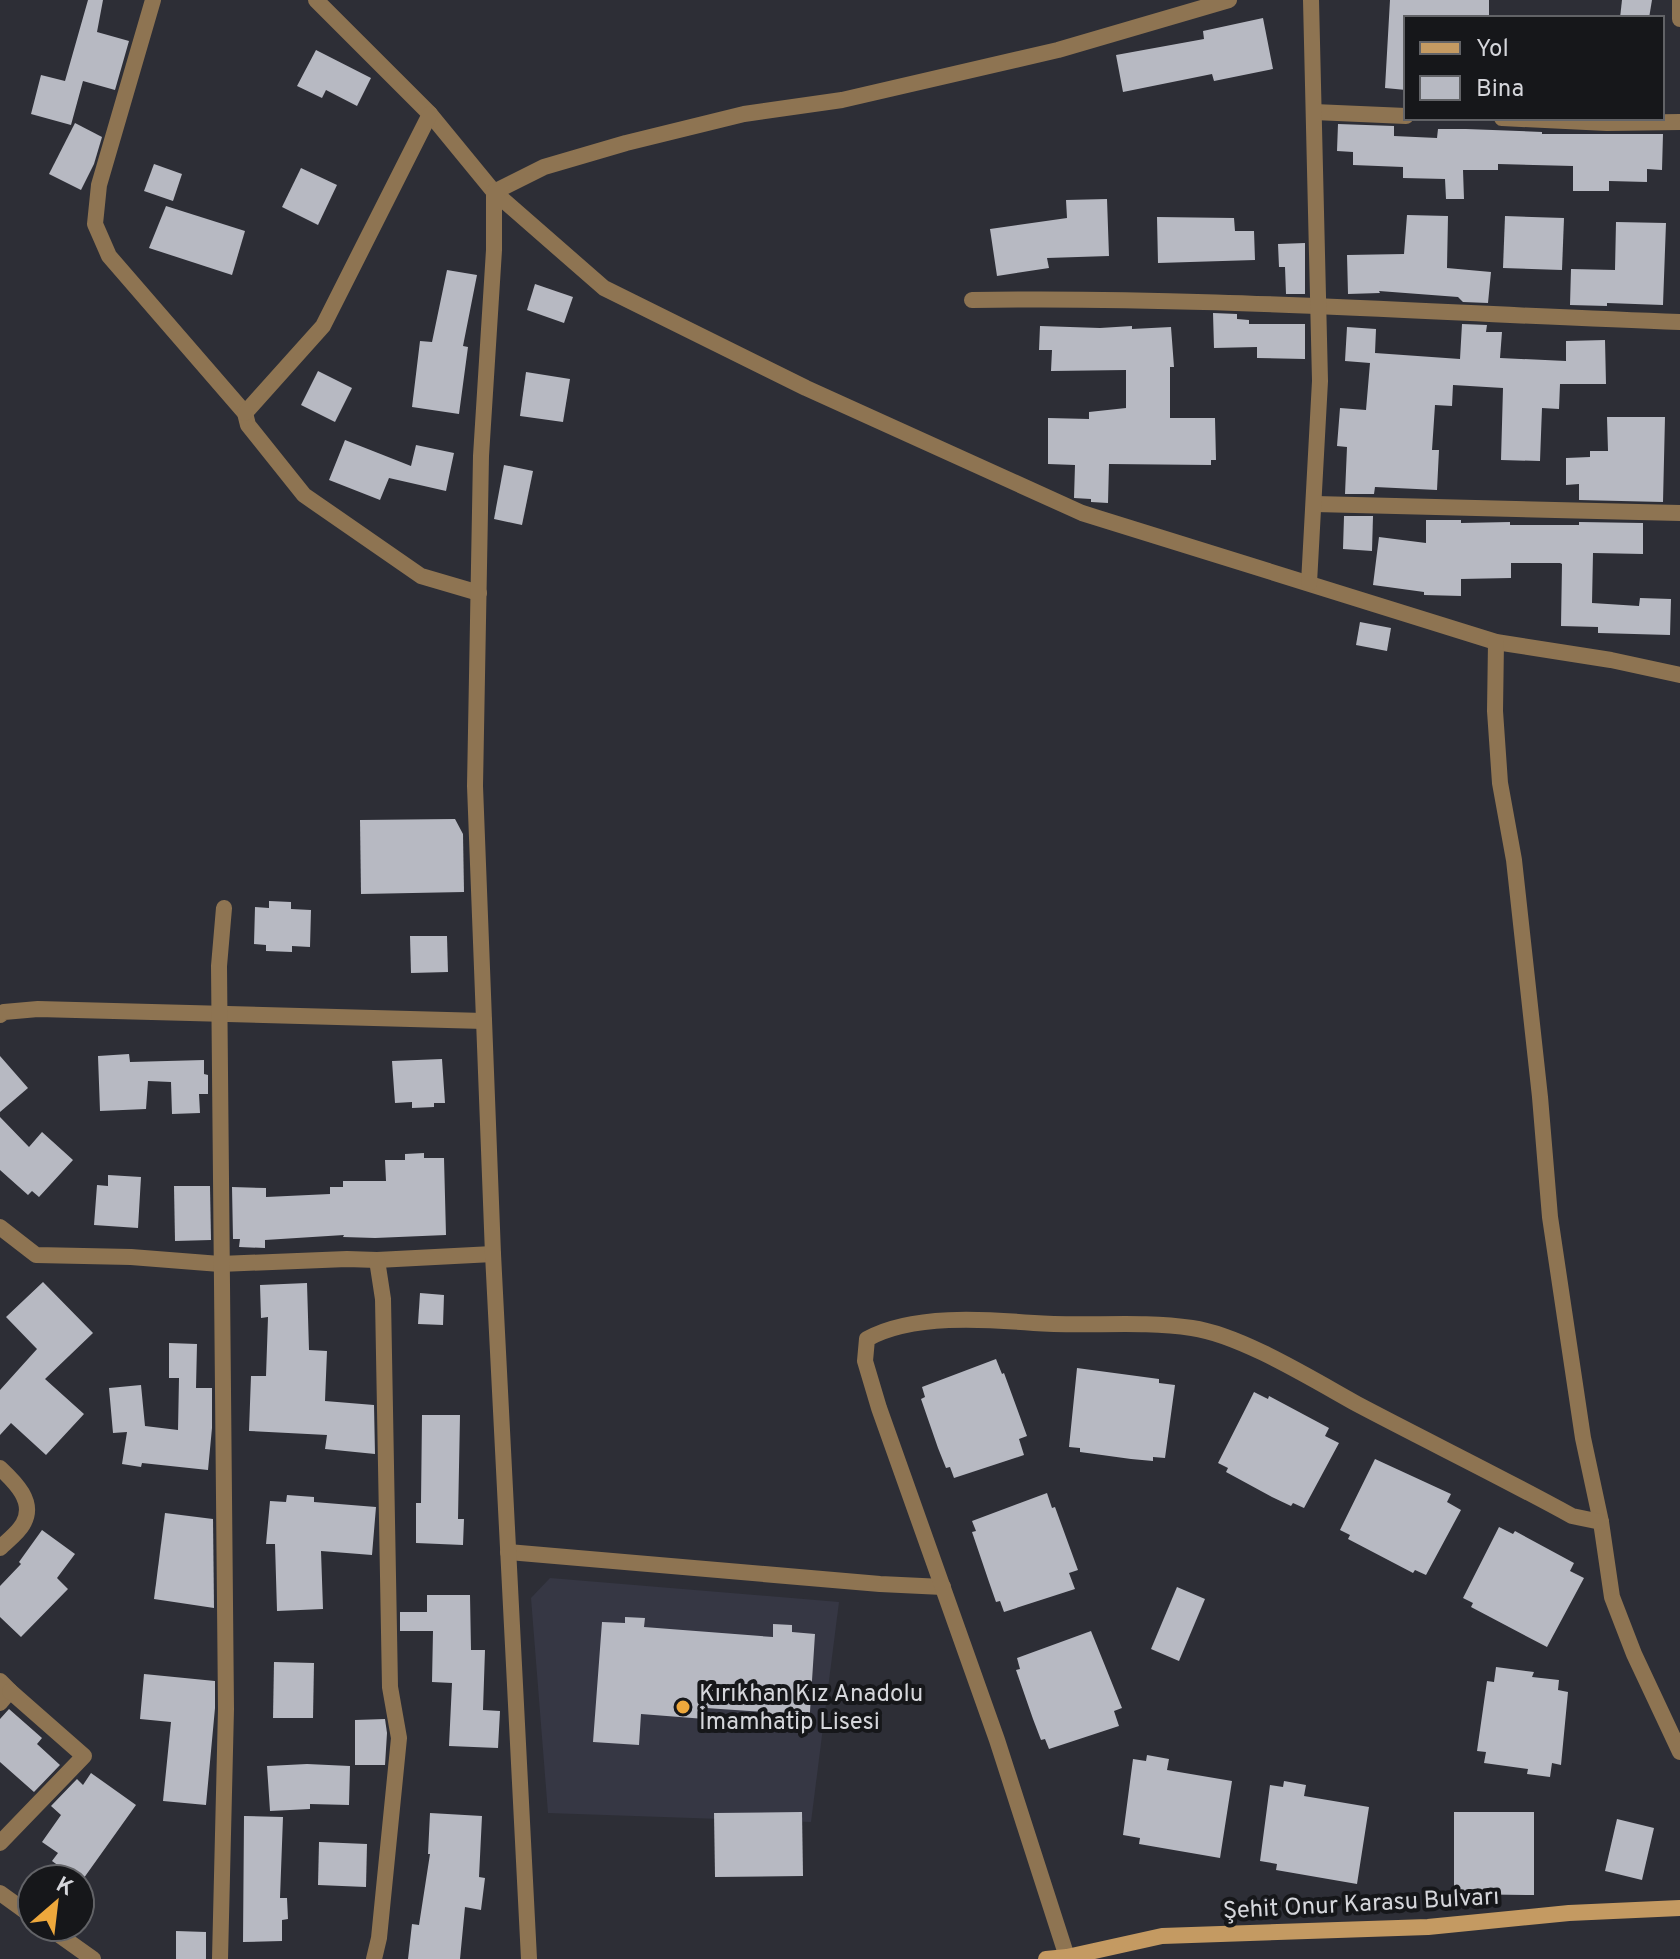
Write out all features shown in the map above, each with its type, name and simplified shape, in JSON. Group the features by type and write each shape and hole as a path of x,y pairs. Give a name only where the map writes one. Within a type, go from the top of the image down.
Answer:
{"street":[{"path":"153,0 99,185 95,224 109,256 245,413 248,425 304,495 421,576 479,593"},
{"path":"316,0 430,114 494,192 604,288 806,388 1082,513 1496,642 1611,660 1680,675"},
{"path":"494,192 544,167 626,143 744,114 842,100 1058,50 1229,0"},
{"path":"1309,583 1320,381 1311,0"},
{"path":"1680,0 1680,19"},
{"path":"1314,112 1404,116"},
{"path":"245,413 323,326 430,114"},
{"path":"1544,120 1680,122"},
{"path":"494,192 494,250 481,456 475,786 493,1254 529,1959"},
{"path":"972,300 1045,298 1320,305 1680,322"},
{"path":"1315,504 1680,513"},
{"path":"1496,642 1495,711 1500,783 1514,860 1550,1217 1583,1438 1601,1522 1612,1597 1634,1654 1680,1752"},
{"path":"220,1959 226,1709 219,1015 224,908"},
{"path":"0,1015 38,1009 484,1021"},
{"path":"0,1227 36,1255 131,1257 220,1264 493,1254"},
{"path":"374,1959 379,1938 399,1738 390,1687 383,1299 377,1260"},
{"path":"1067,1957 997,1740 879,1408 865,1361 867,1339 885,1329 971,1318 1193,1328 1220,1335 1278,1362 1572,1516 1601,1522"},
{"path":"0,1468 21,1488 27,1509 23,1524 0,1548"},
{"path":"508,1552 943,1587"},
{"path":"0,1843 84,1756 3,1692"},
{"name":"Şehit Onur Karasu Bulvarı","path":"1046,1959 1162,1936 1428,1927 1569,1913 1680,1908"},
{"path":"70,1943 93,1959"}],"shaded area":[{"name":"Kırıkhan Kız Anadolu İmamhatip Lisesi","path":"550,1578 839,1602 811,1822 548,1813 531,1598"}],"building":[{"path":"88,0 103,0 97,32 129,41 115,90 83,81 71,125 31,114 41,75 65,81"},
{"path":"1390,0 1489,0 1489,16 1404,16 1404,90 1385,88"},
{"path":"1622,0 1652,0 1649,16 1620,16"},
{"path":"1263,18 1273,69 1214,81 1212,74 1123,92 1116,55 1204,39 1203,31"},
{"path":"316,50 371,78 357,106 326,90 322,98 297,86"},
{"path":"75,123 102,137 94,164 81,190 49,174"},
{"path":"1338,124 1394,126 1394,136 1437,138 1438,129 1542,134 1663,134 1662,170 1647,169 1647,182 1609,181 1609,191 1573,191 1573,166 1498,164 1498,170 1463,170 1464,199 1446,199 1445,179 1403,178 1403,167 1353,165 1353,152 1337,151"},
{"path":"154,164 182,174 173,201 144,191"},
{"path":"301,168 337,185 318,225 282,207"},
{"path":"1107,199 1109,256 1047,258 1049,268 997,276 990,229 1067,218 1066,200"},
{"path":"166,206 245,231 232,275 149,248"},
{"path":"1407,215 1448,216 1447,268 1491,272 1488,303 1463,302 1458,297 1379,291 1348,294 1347,255 1404,254"},
{"path":"1505,216 1564,218 1562,270 1503,268"},
{"path":"1157,217 1234,218 1235,231 1254,231 1255,260 1158,263"},
{"path":"1616,222 1666,223 1663,305 1570,305 1571,269 1615,270"},
{"path":"1305,243 1305,294 1286,294 1285,267 1279,267 1278,244"},
{"path":"447,270 477,275 463,346 468,347 459,414 412,407 420,341 432,342"},
{"path":"535,284 573,297 564,323 527,310"},
{"path":"1213,313 1237,314 1237,319 1249,320 1249,324 1305,324 1305,359 1257,358 1257,347 1214,348"},
{"path":"1462,324 1487,325 1486,332 1502,332 1500,358 1566,361 1566,341 1605,340 1606,384 1560,384 1559,409 1542,408 1540,461 1501,460 1503,388 1453,385 1452,406 1435,405 1432,450 1439,450 1437,490 1375,487 1374,494 1345,494 1347,447 1337,446 1340,408 1366,410 1370,363 1345,361 1347,327 1376,329 1375,353 1460,359"},
{"path":"1040,326 1171,327 1174,367 1170,367 1170,418 1215,418 1216,460 1211,460 1211,465 1109,464 1108,503 1074,498 1075,465 1048,464 1048,418 1089,419 1089,412 1126,408 1126,370 1051,371 1052,350 1039,350"},
{"path":"318,371 352,388 335,422 301,405"},
{"path":"526,372 570,379 563,422 520,416"},
{"path":"1607,417 1665,417 1663,502 1579,500 1579,484 1566,485 1566,458 1590,457 1590,451 1608,451"},
{"path":"345,440 411,466 416,445 454,453 446,491 389,478 380,500 329,480"},
{"path":"504,465 533,471 522,525 494,519"},
{"path":"1344,516 1373,516 1372,551 1343,549"},
{"path":"1426,520 1510,522 1510,525 1643,523 1643,554 1593,553 1592,603 1639,606 1640,598 1671,599 1670,635 1598,633 1598,627 1561,626 1560,563 1511,563 1511,578 1461,579 1461,596 1424,595 1424,592 1373,585 1379,537 1426,543"},
{"path":"1360,622 1391,628 1387,651 1356,645"},
{"path":"455,819 463,834 464,892 361,894 360,820"},
{"path":"269,901 291,902 291,909 311,910 310,947 292,946 292,952 266,951 266,945 254,944 255,907 269,908"},
{"path":"410,936 447,936 448,972 411,973"},
{"path":"129,1054 130,1062 204,1060 208,1094 199,1094 200,1113 172,1114 171,1082 148,1081 146,1109 100,1111 98,1056"},
{"path":"0,1056 28,1088 0,1112"},
{"path":"442,1059 445,1103 412,1108 412,1102 395,1103 392,1061"},
{"path":"0,1117 29,1147 42,1132 73,1160 39,1197 32,1191 28,1195 0,1170"},
{"path":"424,1153 424,1158 444,1158 446,1235 375,1238 344,1235 265,1240 265,1248 239,1247 240,1239 233,1239 232,1187 266,1188 266,1197 330,1194 330,1187 343,1187 343,1181 386,1181 385,1160 405,1160 405,1154"},
{"path":"108,1175 141,1177 138,1228 94,1225 97,1185 108,1186"},
{"path":"174,1186 210,1186 211,1240 175,1241"},
{"path":"43,1282 93,1333 45,1379 84,1414 46,1455 11,1423 0,1435 0,1390 37,1349 6,1317"},
{"path":"307,1283 309,1350 327,1351 325,1401 374,1405 375,1454 325,1449 327,1435 249,1431 251,1376 266,1376 268,1317 261,1318 260,1285"},
{"path":"420,1293 444,1295 443,1325 418,1324"},
{"path":"169,1343 197,1344 196,1388 212,1388 208,1470 122,1464 127,1432 113,1433 109,1388 141,1385 145,1426 178,1430 179,1378 169,1378"},
{"path":"996,1359 1027,1436 1019,1439 1024,1455 954,1478 938,1448 921,1399 925,1397 922,1387"},
{"path":"1077,1368 1159,1379 1159,1383 1175,1385 1165,1458 1153,1457 1153,1461 1131,1459 1080,1452 1080,1448 1069,1447"},
{"path":"1254,1392 1268,1399 1269,1396 1329,1428 1325,1436 1339,1443 1304,1508 1272,1497 1226,1472 1228,1468 1218,1463"},
{"path":"422,1415 460,1415 458,1519 464,1519 463,1545 416,1543 416,1503 421,1503"},
{"path":"1375,1459 1451,1494 1447,1502 1461,1510 1426,1575 1415,1570 1413,1573 1348,1539 1350,1535 1340,1530"},
{"path":"1047,1493 1078,1570 1069,1573 1075,1589 1004,1612 1000,1601 996,1602 972,1532 976,1531 972,1521"},
{"path":"287,1495 314,1497 314,1502 376,1507 372,1555 321,1551 323,1609 277,1611 275,1544 266,1544 270,1501 286,1502"},
{"path":"165,1513 213,1519 214,1608 154,1599"},
{"path":"1499,1527 1513,1534 1515,1531 1574,1563 1570,1571 1584,1578 1547,1647 1471,1607 1473,1603 1463,1598"},
{"path":"42,1530 75,1554 57,1578 68,1589 21,1637 0,1617 0,1586 21,1564 19,1562"},
{"path":"1177,1587 1205,1599 1179,1661 1151,1649"},
{"path":"427,1595 470,1595 471,1650 485,1650 483,1710 500,1711 498,1748 449,1746 452,1683 432,1682 433,1631 400,1631 400,1612 427,1612"},
{"name":"Kırıkhan Kız Anadolu İmamhatip Lisesi","path":"625,1617 645,1618 644,1627 773,1637 773,1624 792,1625 792,1632 815,1634 809,1727 764,1724 765,1712 706,1708 705,1719 641,1714 639,1745 593,1742 602,1622 625,1623"},
{"path":"1091,1631 1122,1708 1114,1711 1119,1726 1049,1749 1045,1739 1041,1740 1033,1719 1016,1670 1020,1669 1017,1658"},
{"path":"274,1662 314,1663 313,1718 273,1718"},
{"path":"1496,1667 1534,1672 1532,1677 1559,1680 1558,1690 1568,1692 1561,1765 1552,1763 1550,1777 1527,1774 1528,1769 1484,1763 1486,1752 1477,1751 1487,1681 1494,1682"},
{"path":"144,1674 215,1681 206,1805 163,1801 171,1722 140,1719"},
{"path":"9,1709 42,1738 37,1744 60,1765 34,1792 0,1762 0,1719"},
{"path":"385,1719 385,1765 355,1765 355,1720"},
{"path":"1147,1755 1169,1759 1167,1770 1232,1781 1220,1858 1139,1844 1140,1838 1123,1835 1133,1759 1146,1761"},
{"path":"267,1766 350,1766 349,1805 310,1804 310,1809 270,1811"},
{"path":"91,1773 136,1805 95,1863 55,1863 52,1861 58,1853 42,1842 61,1815 51,1806 77,1779 83,1785"},
{"path":"1284,1781 1306,1785 1304,1796 1369,1807 1357,1884 1276,1870 1277,1864 1260,1861 1270,1785 1283,1787"},
{"path":"802,1812 803,1876 715,1877 714,1813"},
{"path":"1454,1812 1534,1812 1534,1895 1454,1894"},
{"path":"430,1813 482,1816 479,1877 485,1878 481,1910 465,1907 460,1959 408,1959 412,1924 419,1925 430,1854"},
{"path":"244,1816 283,1817 280,1898 287,1898 288,1919 282,1920 282,1941 243,1942"},
{"path":"1617,1819 1654,1828 1642,1880 1605,1871"},
{"path":"319,1842 367,1844 366,1887 318,1885"},
{"path":"176,1931 206,1932 206,1959 176,1959"}],"place":[{"name":"Kırıkhan Kız Anadolu İmamhatip Lisesi","path":"683,1707"}]}
